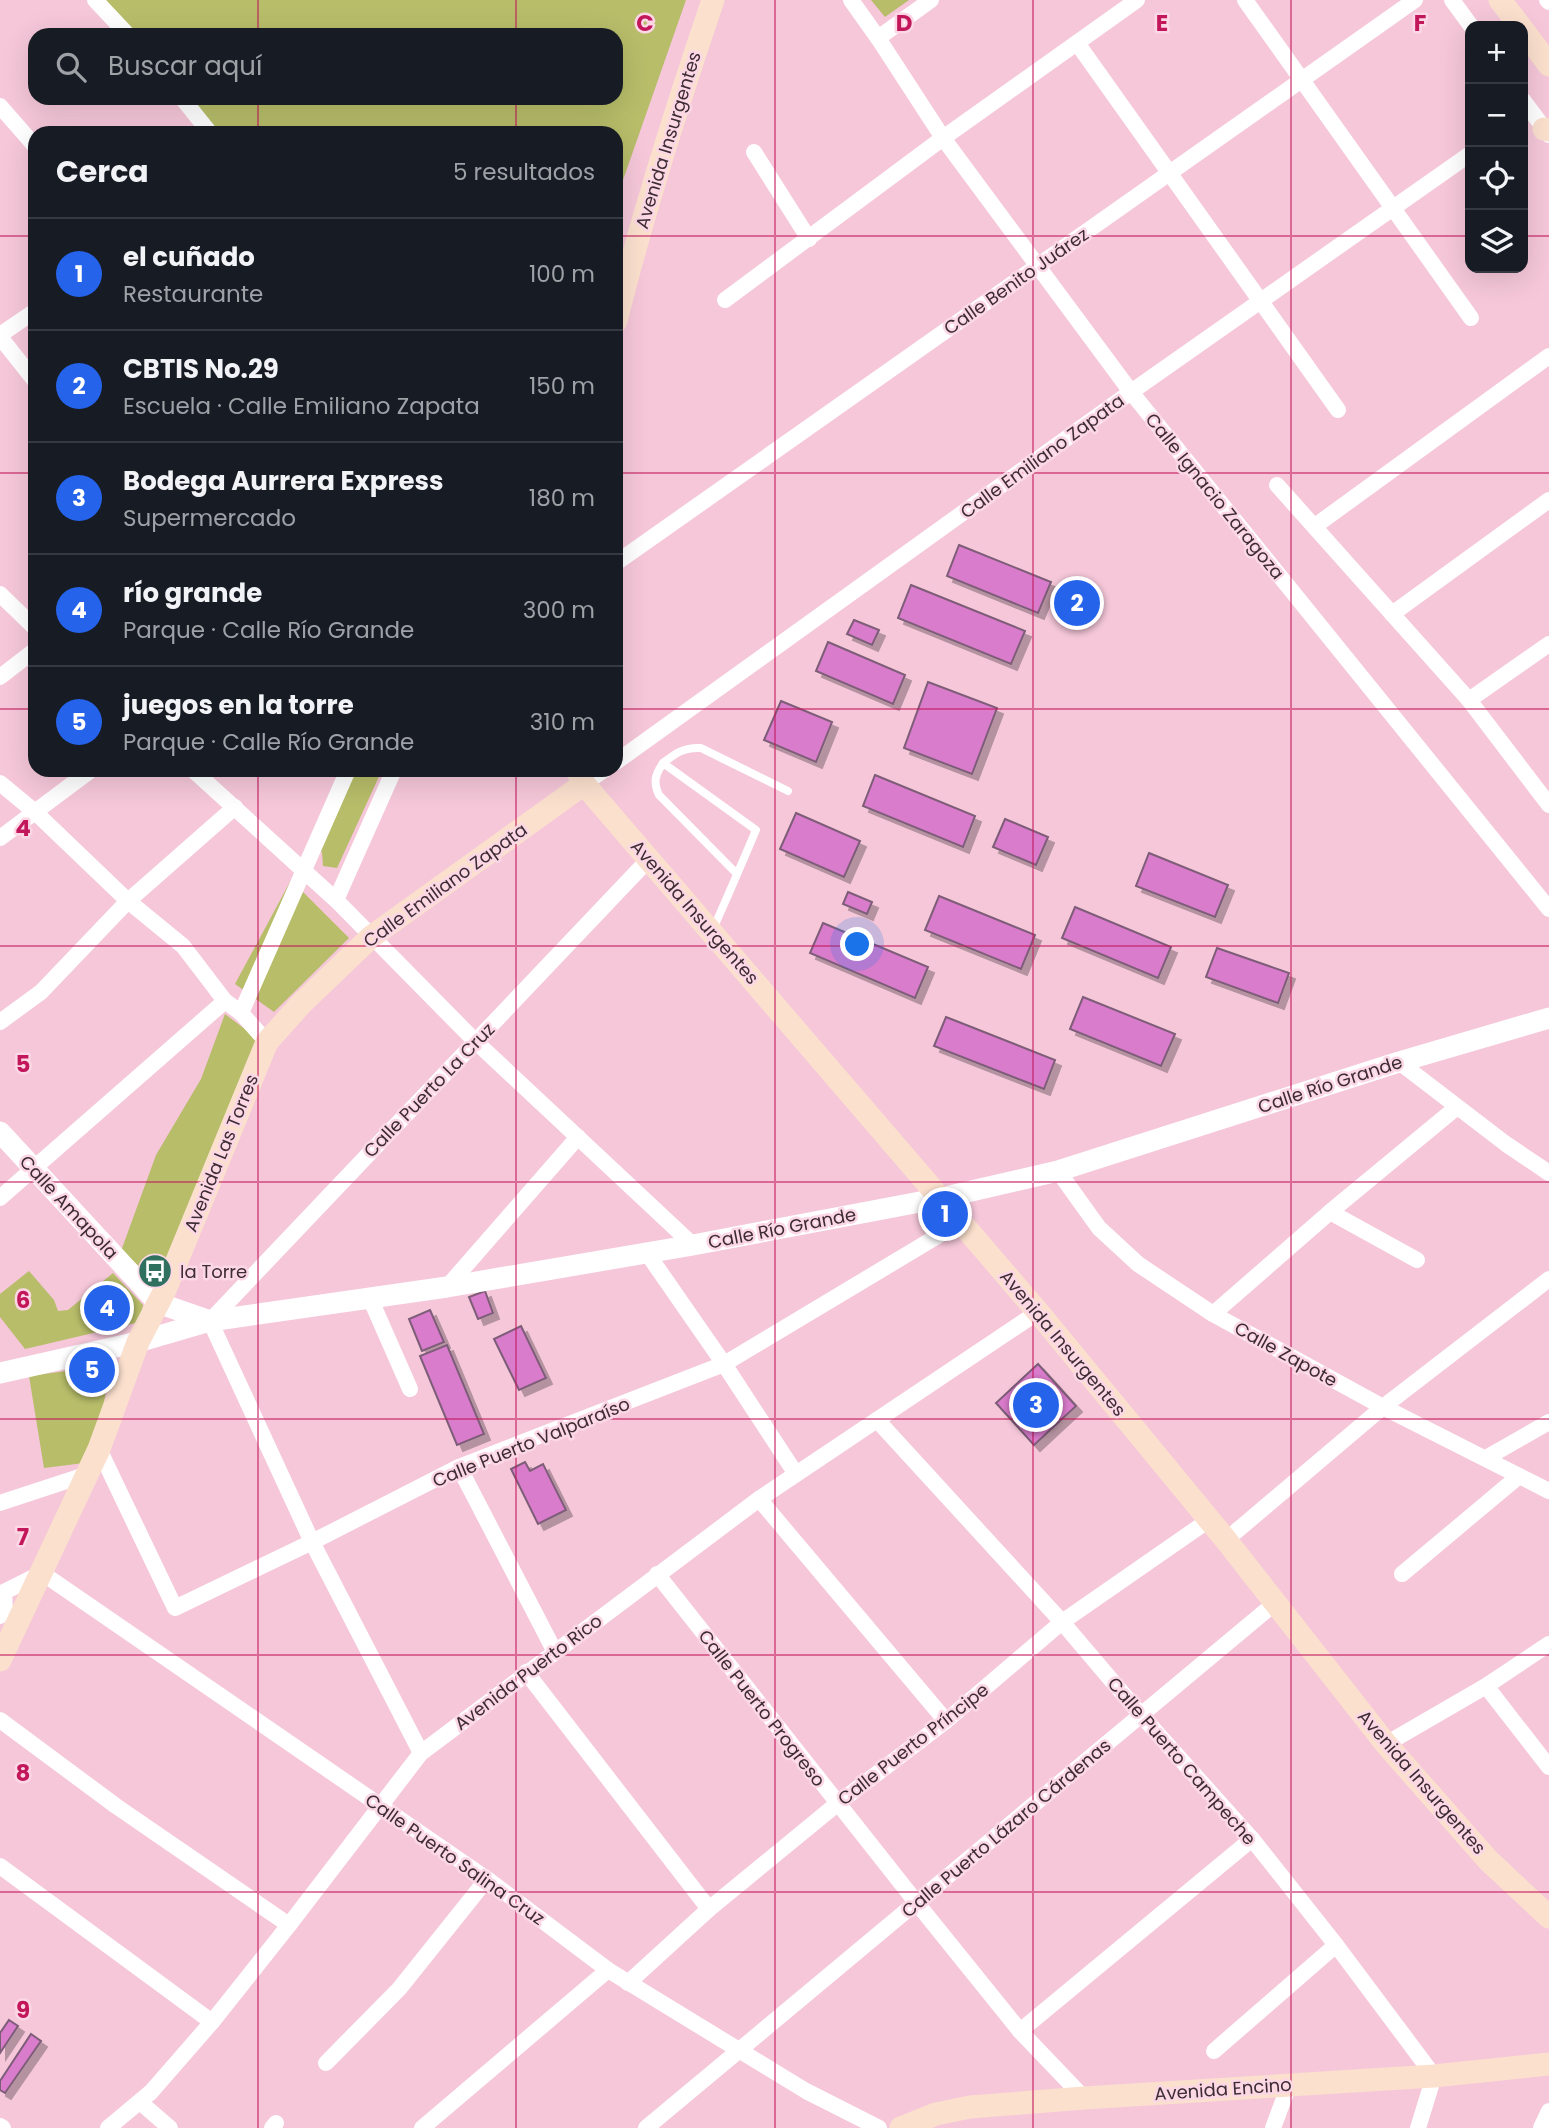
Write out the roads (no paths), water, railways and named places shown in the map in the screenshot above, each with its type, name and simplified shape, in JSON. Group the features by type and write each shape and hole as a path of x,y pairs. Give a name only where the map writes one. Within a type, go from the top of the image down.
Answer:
{"main road":[{"name":"Avenida Insurgentes","path":"623,295 666,137 713,0"},
{"path":"1500,0 1516,21"},
{"path":"1528,37 1549,65"},
{"name":"Avenida Insurgentes","path":"581,777 1038,1312 1227,1540 1274,1604 1386,1744 1488,1860 1549,1917"},
{"name":"Calle Emiliano Zapata","path":"267,1042 301,1004 371,937 581,777"},
{"name":"Avenida Las Torres","path":"0,1660 99,1449 138,1342 158,1303 267,1042"},
{"name":"Avenida Encino","path":"901,2128 936,2114 970,2108 1084,2098 1434,2076 1549,2064"}],"street":[{"path":"95,0 121,28"},
{"name":"Calle Ignacio Zaragoza","path":"850,0 943,138 1131,392 1549,909"},
{"path":"878,38 931,0"},
{"path":"725,300 943,138 1137,0"},
{"path":"1245,0 1471,318"},
{"name":"Calle Benito Juárez","path":"623,558 1415,0"},
{"path":"1452,0 1467,21"},
{"path":"1077,43 1338,411"},
{"path":"188,105 204,126"},
{"path":"0,106 28,138"},
{"path":"754,152 809,239"},
{"name":"Calle Emiliano Zapata","path":"623,757 1131,392 1465,158"},
{"path":"28,316 0,336 28,373"},
{"path":"1315,526 1549,356"},
{"path":"1277,485 1469,700 1546,796"},
{"path":"1392,614 1549,500"},
{"path":"0,594 28,621"},
{"path":"1469,700 1549,644"},
{"path":"0,677 28,655"},
{"path":"0,838 82,777"},
{"path":"201,777 336,900 475,1041 693,1245"},
{"path":"242,1013 345,777"},
{"path":"336,900 391,777"},
{"path":"0,782 128,901 183,946 225,1001 242,1013 267,1042"},
{"path":"0,1022 41,992 128,901 235,807"},
{"name":"Calle Puerto La Cruz","path":"210,1321 649,859"},
{"path":"0,1198 225,1001"},
{"name":"Calle Río Grande","path":"0,1373 138,1342 210,1321 447,1287 693,1245 941,1198 1058,1171 1399,1062 1545,1022"},
{"path":"1399,1062 1506,1144 1549,1173"},
{"path":"1213,1314 1329,1212 1457,1107"},
{"name":"Calle Amapola","path":"0,1132 158,1303 210,1321"},
{"path":"447,1287 578,1137"},
{"name":"Calle Zapote","path":"1058,1171 1099,1228 1138,1264 1213,1314 1383,1407 1549,1491"},
{"path":"1329,1212 1417,1260"},
{"name":"Calle Puerto Valparaíso","path":"99,1449 175,1608 459,1468 724,1364 961,1222"},
{"path":"648,1253 796,1474"},
{"path":"1227,1540 1383,1407 1549,1279"},
{"path":"370,1298 410,1389"},
{"name":"Avenida Puerto Rico","path":"108,2128 141,2102 212,2022 421,1753 759,1499 1038,1312"},
{"path":"210,1321 312,1542 421,1753"},
{"name":"Calle Puerto Campeche","path":"877,1420 1062,1622 1252,1839 1434,2076"},
{"path":"1486,1458 1549,1422"},
{"path":"459,1468 555,1652"},
{"path":"0,1503 88,1474"},
{"path":"1402,1574 1519,1476"},
{"path":"759,1499 946,1721"},
{"name":"Calle Puerto Príncipe","path":"628,1983 709,1909 837,1804 946,1721 1062,1622 1209,1520"},
{"path":"0,1616 5,1610 2,1593 42,1573"},
{"name":"Calle Puerto Salina Cruz","path":"42,1573 487,1879 608,1970 737,2051 806,2091 879,2128"},
{"name":"Calle Puerto Progreso","path":"657,1574 837,1804 1020,2031 1084,2098"},
{"name":"Calle Puerto Lázaro Cárdenas","path":"646,2128 1274,1604"},
{"path":"1386,1744 1486,1686 1549,1644"},
{"path":"526,1672 709,1909"},
{"path":"1486,1686 1549,1767"},
{"path":"0,1720 116,1806 289,1926"},
{"path":"1020,2031 1252,1839"},
{"path":"0,1866 212,2022"},
{"path":"326,2063 399,1989 487,1879"},
{"path":"1214,2051 1336,1945"},
{"path":"422,2128 608,1970"},
{"path":"1418,2128 1434,2076"},
{"path":"1273,2128 1289,2085"},
{"path":"141,2102 170,2128"},
{"path":"1541,2128 1549,2111"}],"lane":[{"path":"737,874 659,796 654,784 656,773 663,763 679,750 701,748 788,791"},
{"path":"663,763 756,830 712,931"}],"place":[{"name":"CBTIS No.29","path":"1077,603"},
{"name":"el cuñado","path":"945,1214"},
{"name":"la Torre","path":"155,1271"},
{"name":"río grande","path":"107,1308"},
{"name":"juegos en la torre","path":"92,1370"},
{"name":"Bodega Aurrera Express","path":"1036,1405"}]}
